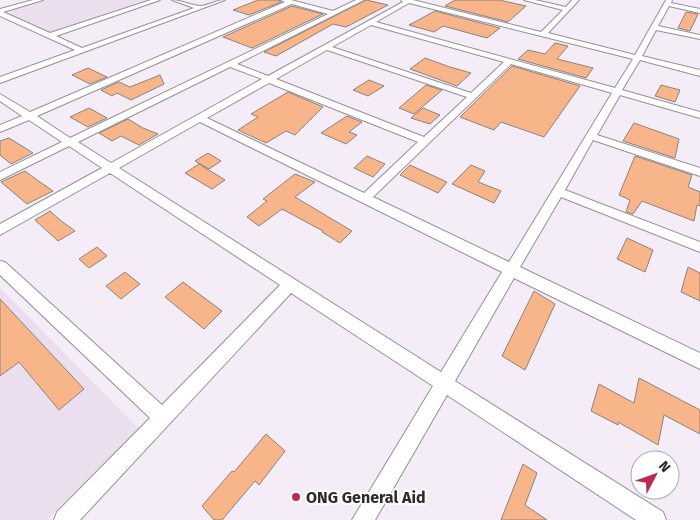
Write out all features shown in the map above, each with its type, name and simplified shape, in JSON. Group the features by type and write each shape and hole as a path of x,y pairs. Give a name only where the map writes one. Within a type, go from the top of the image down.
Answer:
{"street":[{"path":"0,12 40,0"},
{"path":"49,36 157,0"},
{"path":"175,0 200,8"},
{"path":"0,80 222,0"},
{"path":"0,176 361,0"},
{"path":"0,230 407,0 700,73"},
{"path":"527,0 567,8"},
{"path":"543,34 576,0"},
{"path":"0,129 288,1 333,13"},
{"path":"363,520 637,58 667,2 700,11"},
{"path":"0,12 82,51"},
{"path":"369,22 700,115"},
{"path":"653,27 700,37"},
{"path":"325,47 473,96"},
{"path":"365,198 509,62"},
{"path":"230,64 425,141"},
{"path":"0,97 655,520"},
{"path":"199,118 700,361"},
{"path":"590,136 700,172"},
{"path":"558,191 700,247"},
{"path":"0,266 163,418"},
{"path":"65,520 290,284"}],"shaded area":[{"path":"44,0 151,0 51,33 9,14 13,12 10,10"},
{"path":"0,288 139,429 47,520 0,520"}],"building":[{"path":"258,0 279,0 281,2 249,15 233,10"},
{"path":"366,0 388,5 346,27 333,24 276,56 264,52"},
{"path":"455,0 499,0 526,6 508,22 445,6"},
{"path":"292,6 323,14 252,48 223,37"},
{"path":"435,11 500,28 487,38 443,26 434,32 409,25"},
{"path":"686,12 698,14 690,31 678,28"},
{"path":"555,43 568,46 557,59 593,68 586,78 518,59 528,50 545,54"},
{"path":"425,58 471,73 457,86 410,69"},
{"path":"512,66 580,86 544,137 501,122 494,130 460,117"},
{"path":"88,68 107,77 90,84 72,75"},
{"path":"160,75 164,84 131,100 117,93 112,96 101,90 119,82 130,87"},
{"path":"369,80 384,86 368,96 353,90"},
{"path":"426,85 442,90 414,114 399,108"},
{"path":"661,85 680,90 675,102 655,96"},
{"path":"288,92 323,107 295,135 286,131 266,143 238,130 258,117 251,114"},
{"path":"89,108 107,118 88,127 70,117"},
{"path":"423,108 440,115 430,124 411,118"},
{"path":"347,116 362,122 349,132 357,135 346,144 321,133"},
{"path":"128,119 158,134 139,145 121,136 112,141 99,133"},
{"path":"634,123 679,139 675,158 623,141"},
{"path":"9,138 33,153 11,164 0,155 0,141"},
{"path":"208,153 221,161 209,169 195,161"},
{"path":"367,156 385,164 373,177 354,168"},
{"path":"635,156 692,175 688,187 700,192 700,206 697,205 694,221 642,201 633,214 626,212 630,200 619,195"},
{"path":"199,164 225,180 212,189 185,173"},
{"path":"410,165 447,182 438,193 400,175"},
{"path":"471,165 485,171 478,182 501,191 494,203 452,184"},
{"path":"25,171 53,191 27,204 1,182"},
{"path":"295,174 315,182 295,197 352,231 340,243 323,231 282,209 259,226 247,217 267,201 263,199"},
{"path":"50,211 75,231 58,241 35,220"},
{"path":"627,238 653,250 645,272 617,259"},
{"path":"97,247 107,256 89,268 79,259"},
{"path":"688,267 700,273 700,301 681,292"},
{"path":"125,272 140,284 121,299 106,286"},
{"path":"183,282 222,311 204,329 165,297"},
{"path":"534,291 555,304 525,370 502,356"},
{"path":"0,299 84,389 59,410 19,362 0,376"},
{"path":"639,378 700,410 700,434 664,415 658,445 618,422 618,425 591,411 599,384 634,403"},
{"path":"266,434 285,451 259,485 255,481 222,520 214,520 202,506"},
{"path":"523,464 537,473 525,505 547,520 501,520"}],"place":[{"name":"ONG General Aid","path":"296,497"}]}
